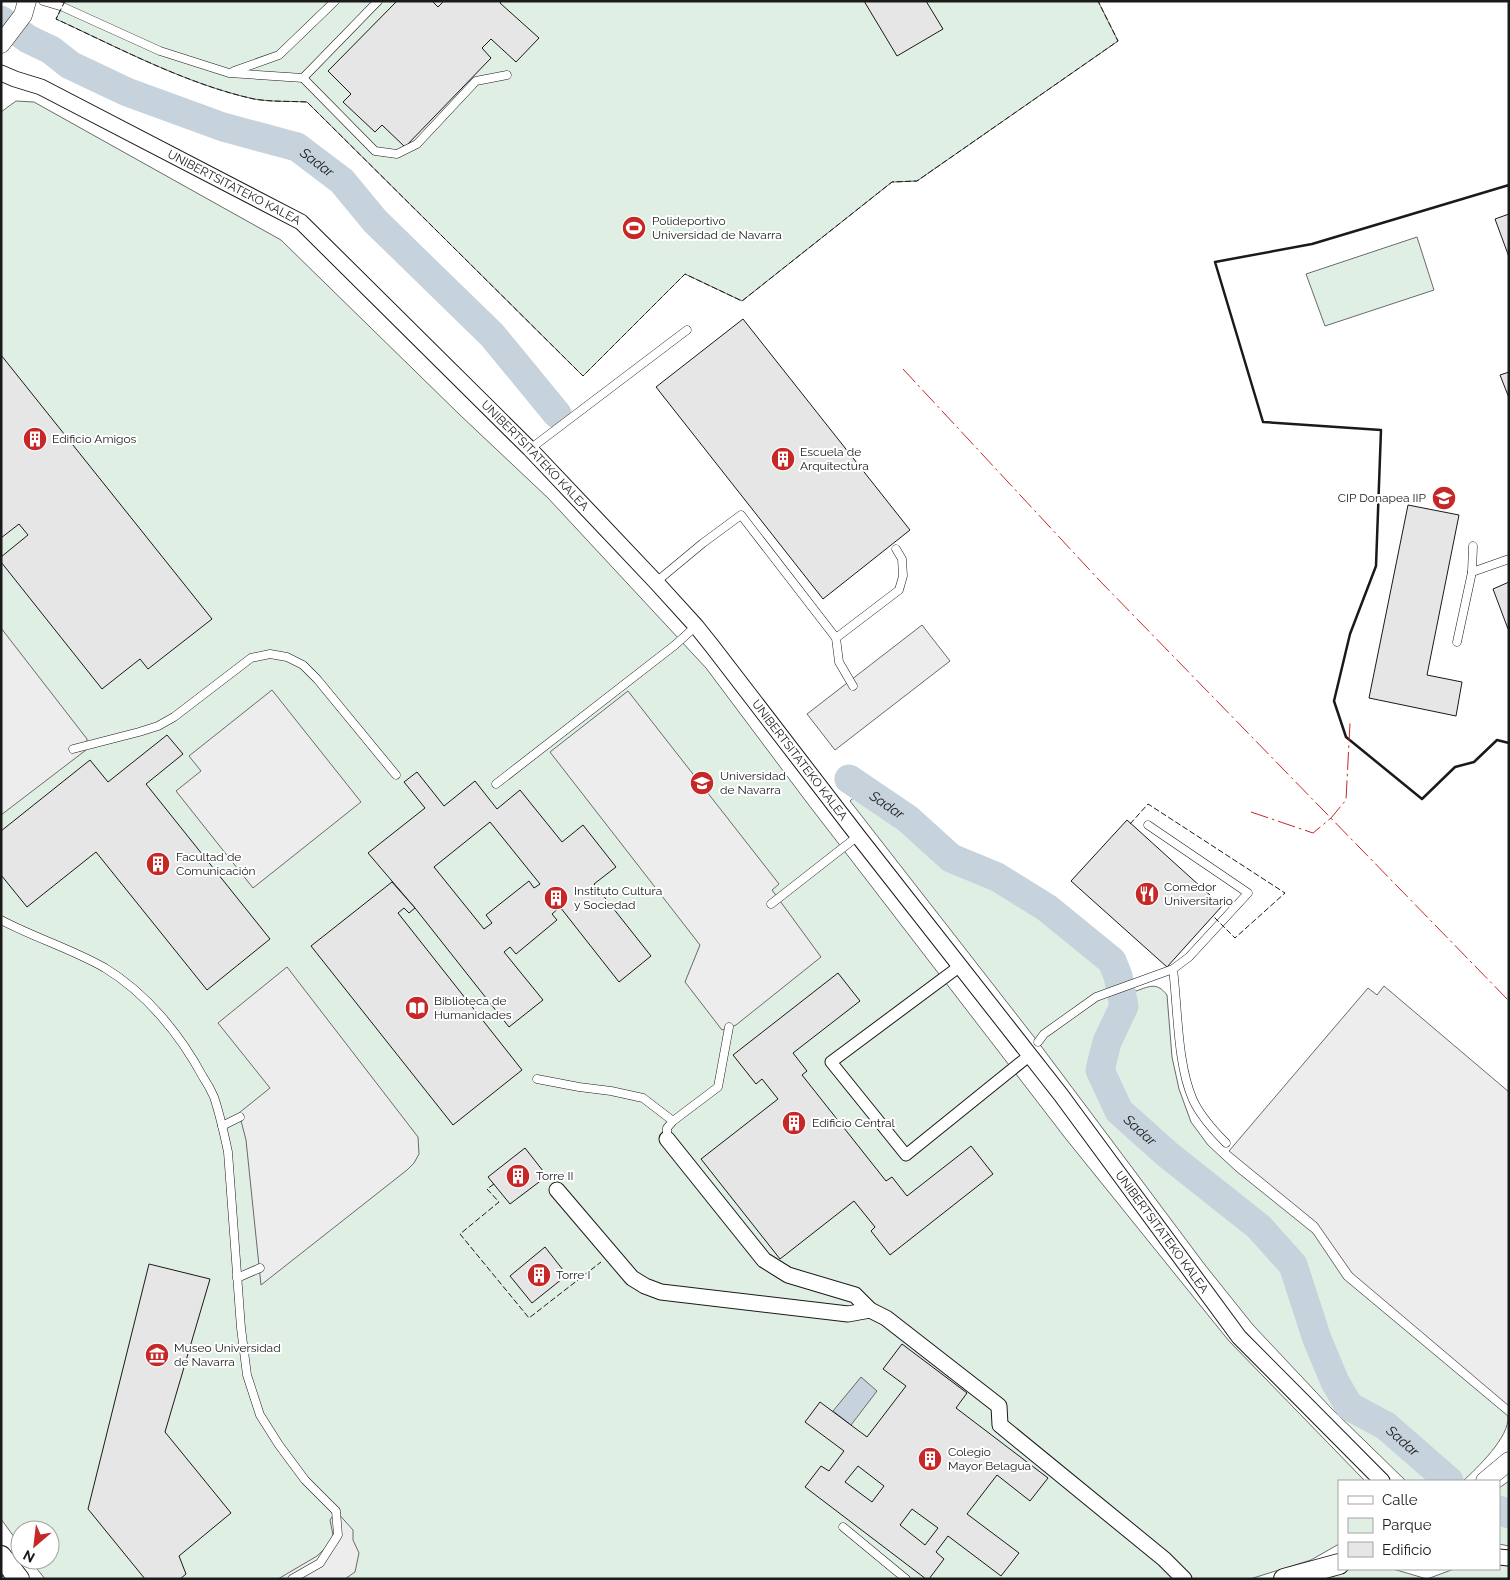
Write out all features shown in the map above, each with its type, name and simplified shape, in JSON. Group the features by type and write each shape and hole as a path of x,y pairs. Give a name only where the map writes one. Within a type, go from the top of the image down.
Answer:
{"main road":[{"path":"1,1556 19,1579"},
{"path":"1284,1579 1338,1564"}],"street":[{"path":"3,42 25,8"},
{"name":"UNIBERTSITATEKO KALEA","path":"1,73 41,87 301,222 530,449 696,626 960,966 1034,1049 1061,1094 1239,1337 1381,1480"},
{"path":"960,966 831,1062 906,1155 1014,1068 1034,1049"},
{"path":"667,1139 764,1260 788,1276 855,1294 870,1310 886,1318 999,1406 1000,1426 1164,1560 1184,1579"},
{"path":"557,1190 632,1278 645,1286 661,1292 848,1314 870,1310"}],"lane":[{"path":"43,1 63,6 160,51 229,73 303,78 375,150 397,154 417,144 476,82 507,75"},
{"path":"229,73 279,54 336,1"},
{"path":"303,78 378,1"},
{"path":"530,449 687,330"},
{"path":"656,582 741,514 836,638 840,662 853,686"},
{"path":"1458,642 1472,572 1473,546"},
{"path":"836,638 899,590 903,576 902,559 896,549"},
{"path":"1472,572 1509,559"},
{"path":"496,784 675,645 696,626"},
{"path":"73,749 158,726 174,717 251,658 270,654 287,656 303,665 396,775"},
{"path":"1034,1049 1044,1034 1096,997 1173,969 1189,957 1248,893 1148,825"},
{"path":"770,904 858,836"},
{"path":"1,920 105,968 129,986 156,1010 184,1046 199,1068 213,1095 228,1152 241,1328 247,1374 260,1415 279,1445 305,1480 336,1511 338,1535 320,1563 292,1579"},
{"path":"1173,969 1182,1060 1189,1089 1193,1101 1209,1127 1226,1143"},
{"path":"667,1139 667,1128 718,1087 729,1027"},
{"path":"537,1079 579,1087 611,1090 643,1098 674,1121"},
{"path":"222,1126 240,1117"},
{"path":"237,1278 260,1268"},
{"path":"843,1528 906,1579"}],"green space":[{"name":"Polideportivo Universidad de Navarra","path":"65,1 1098,1 1118,41 917,181 892,182 742,301 685,274 583,376 307,102 254,99 178,75 56,19"},
{"path":"16,101 34,102 281,240 548,498 706,668 805,800 1066,1139 1229,1341 1364,1480 1338,1480 1338,1545 1311,1560 1250,1579 45,1579 38,1570 60,1570 60,1520 10,1520 10,1531 1,1519 1,112"},
{"path":"1417,237 1434,290 1325,326 1306,274"},
{"path":"860,792 885,811 930,858 951,871 965,874 991,885 1034,909 1105,969 1136,991 1153,986 1160,988 1167,995 1172,1057 1179,1089 1191,1122 1208,1145 1236,1171 1313,1233 1344,1279 1508,1416 1504,1433 1498,1442 1484,1460 1464,1480 1405,1480 1331,1408 1253,1325 1205,1265 1038,1042 850,801"},
{"path":"1509,1481 1509,1546 1500,1544 1500,1487"},
{"path":"1500,1565 1509,1566 1509,1579 1427,1579 1451,1570 1500,1570"},
{"path":"1348,1570 1396,1570 1427,1579 1311,1579"}],"shaded area":[{"path":"922,625 950,661 835,750 807,714"},
{"path":"1,628 87,739 86,750 1,815"},
{"path":"272,690 361,802 253,888 176,791 201,771 189,756"},
{"path":"628,691 779,884 772,890 821,957 736,1025 722,1030 685,982 700,945 550,752"},
{"path":"287,967 418,1137 419,1154 407,1170 261,1285 246,1140 239,1113 270,1088 218,1023"},
{"path":"1384,986 1509,1092 1509,1406 1352,1273 1317,1223 1229,1151 1368,988 1377,995"},
{"path":"861,1377 877,1391 851,1425 833,1411"},
{"path":"336,1511 353,1530 353,1540 359,1553 355,1572 345,1579 278,1579 317,1556 334,1540 330,1520"}],"building":[{"path":"397,1 432,1 438,7 444,1 501,1 500,3 539,38 516,62 491,39 482,48 491,58 405,147 382,125 375,132 343,102 351,94 328,71"},
{"path":"864,1 926,1 943,29 897,56"},
{"path":"1509,214 1509,257 1495,219"},
{"name":"Escuela de Arquitectura","path":"743,319 910,530 823,599 656,387"},
{"name":"Edificio Amigos","path":"1,355 212,619 148,669 140,659 102,689 1,562 1,557 28,535 19,524 1,538"},
{"path":"1509,372 1509,398 1500,375"},
{"path":"1408,505 1459,515 1427,675 1462,682 1456,716 1369,698"},
{"path":"1509,582 1509,628 1508,629 1493,589"},
{"name":"Facultad de Comunicación","path":"167,735 183,754 146,784 270,939 207,990 96,852 27,907 1,875 1,831 90,760 108,782"},
{"name":"Instituto Cultura y Sociedad","path":"417,772 444,806 475,781 497,809 520,790 562,842 583,825 616,867 594,884 651,956 619,982 560,907 552,914 557,920 516,954 510,947 504,952 543,1000 509,1027 415,908 368,853 425,808 404,782","holes":["490,822 540,884 534,888 529,881 486,915 492,923 484,929 434,867"]},
{"name":"Comedor Universitario","path":"1127,820 1222,906 1167,967 1071,881"},
{"name":"Biblioteca de Humanidades","path":"392,882 415,908 409,913 404,908 398,913 522,1070 453,1125 311,946"},
{"name":"Edificio Central","path":"838,973 860,1001 793,1053 807,1071 802,1075 886,1181 892,1177 907,1196 971,1146 993,1174 890,1255 871,1231 875,1227 854,1201 780,1259 701,1159 778,1099 762,1079 756,1084 733,1055"},
{"name":"Torre II","path":"525,1148 547,1176 510,1204 488,1177"},
{"name":"Torre I","path":"545,1247 567,1275 532,1303 510,1276"},
{"name":"Museo Universidad de Navarra","path":"149,1264 210,1279 165,1432 231,1513 179,1556 186,1574 180,1579 145,1579 88,1509"},
{"name":"Colegio Mayor Belagua","path":"902,1344 967,1393 956,1408 1048,1478 1030,1501 997,1475 967,1514 1019,1553 1001,1576 948,1536 936,1552 944,1559 929,1579 926,1579 805,1487 821,1466 829,1471 844,1451 805,1422 820,1402 867,1437 906,1386 883,1369","holes":["858,1466 884,1486 872,1502 845,1482","912,1509 938,1528 925,1545 900,1525"]}],"waterway":[{"name":"Sadar","path":"1,20 28,39 51,50 70,65 127,92 223,127 297,147 342,181 375,221 492,335 557,414"},
{"name":"Sadar","path":"849,779 908,819 951,858 997,877 1047,908 1112,961 1118,976 1124,1006 1107,1042 1100,1070 1119,1111 1167,1154 1259,1227 1293,1265 1317,1339 1335,1382 1349,1406 1386,1426 1448,1480"},
{"name":"Sadar","path":"1500,1510 1509,1514"}],"hedge":[{"path":"1,1575 4,1579"}],"fence":[{"path":"65,1 56,19 178,75 254,99 307,102 583,376 685,274 742,301 892,182 917,181 1118,41 1098,1"},
{"path":"1130,824 1148,804 1285,893 1235,938 1213,916"},
{"path":"494,1184 487,1189 499,1202 460,1234 529,1318 601,1262"}],"wall":[{"path":"1509,185 1312,244 1215,262 1263,422 1381,430 1376,566 1350,634 1334,701 1346,737 1422,799 1455,767 1474,762 1497,740 1509,743"}],"power":[{"path":"903,369 1100,581 1509,1001"},
{"path":"1251,812 1313,833 1331,818 1346,800 1350,723"}],"place":[{"name":"Polideportivo Universidad de Navarra","path":"634,228"},
{"name":"Edificio Amigos","path":"35,439"},
{"name":"Escuela de Arquitectura","path":"783,459"},
{"name":"CIP Donapea IIP","path":"1444,498"},
{"name":"Universidad de Navarra","path":"702,783"},
{"name":"Facultad de Comunicación","path":"158,864"},
{"name":"Comedor Universitario","path":"1147,894"},
{"name":"Instituto Cultura y Sociedad","path":"556,898"},
{"name":"Biblioteca de Humanidades","path":"417,1008"},
{"name":"Edificio Central","path":"794,1123"},
{"name":"Torre II","path":"518,1176"},
{"name":"Torre I","path":"539,1275"},
{"name":"Museo Universidad de Navarra","path":"157,1355"},
{"name":"Colegio Mayor Belagua","path":"930,1459"}]}
